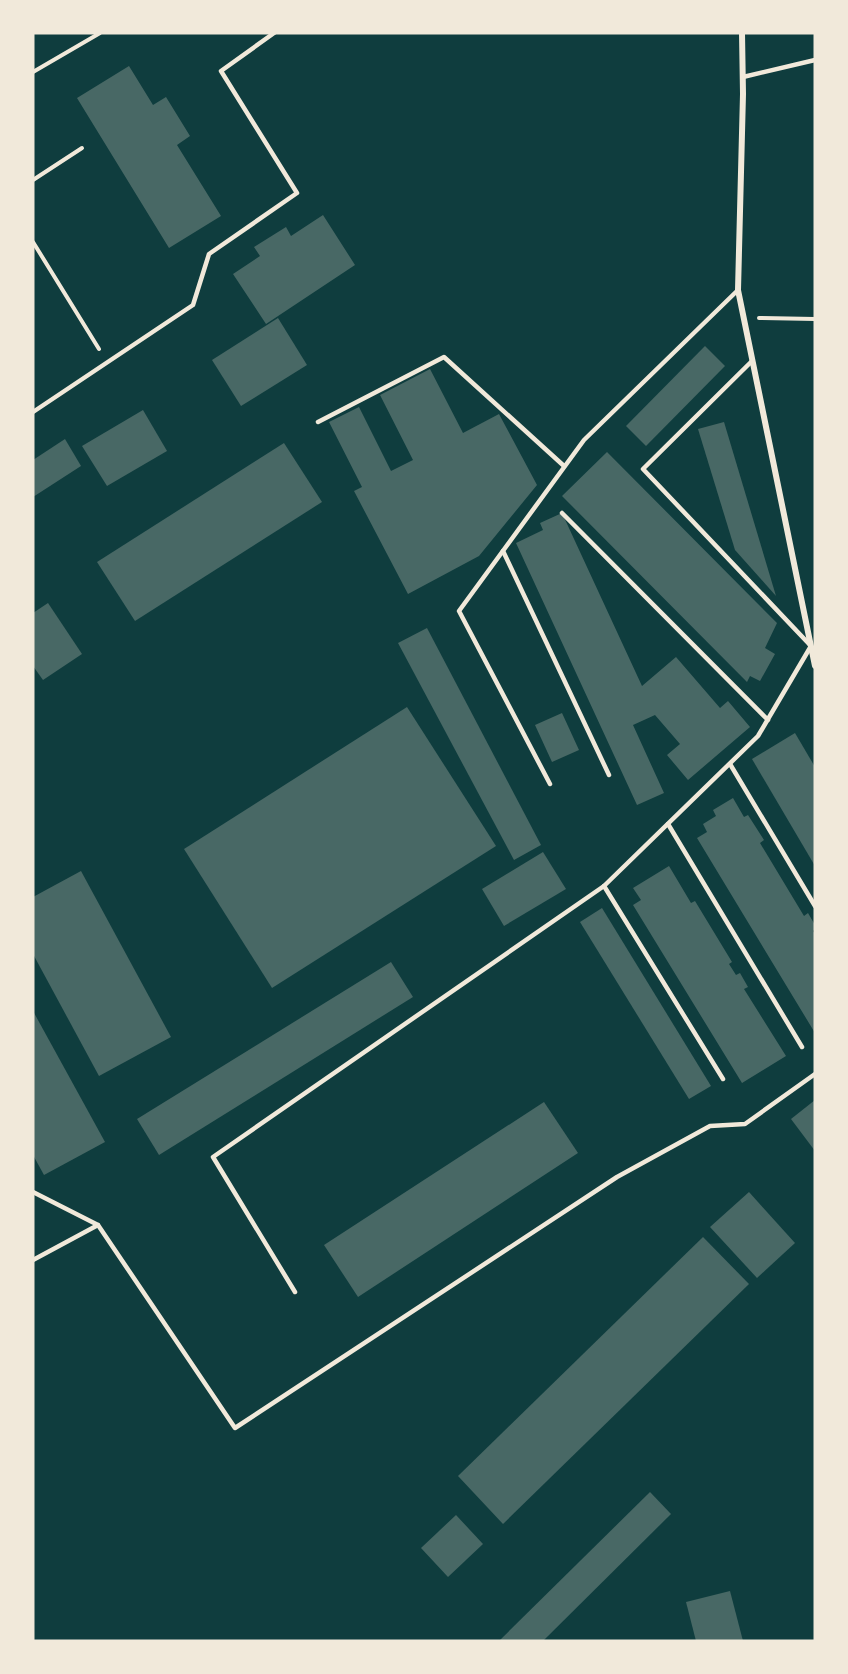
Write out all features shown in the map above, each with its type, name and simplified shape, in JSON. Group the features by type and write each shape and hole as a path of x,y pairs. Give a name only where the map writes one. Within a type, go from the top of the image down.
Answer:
{"street":[{"path":"742,33 738,290 815,666"}],"lane":[{"path":"33,412 193,305 209,254 297,193 221,70 273,33"},
{"path":"743,77 815,60"},
{"path":"550,784 459,611 584,440 738,290"},
{"path":"318,422 444,357 564,466"},
{"path":"295,1292 213,1157 604,886 758,736 811,646 643,469 752,361"},
{"path":"561,513 768,720"},
{"path":"503,550 609,775"},
{"path":"730,764 815,906"},
{"path":"668,824 802,1047"},
{"path":"604,886 723,1078"},
{"path":"33,1192 98,1225 235,1428 617,1177 710,1126 746,1124 815,1074"},
{"path":"33,1260 98,1225"}],"path":[{"path":"33,72 100,33"},
{"path":"33,180 82,148"},
{"path":"33,242 108,363"},
{"path":"743,317 815,319"}],"building":[{"path":"129,66 153,105 166,97 190,136 177,145 221,216 169,248 77,98"},
{"path":"323,215 355,265 266,324 233,274 260,256 254,247 286,227 291,236"},
{"path":"278,318 307,365 241,406 212,360"},
{"path":"705,346 725,366 646,446 626,426"},
{"path":"430,369 463,433 499,414 537,485 479,556 408,594 354,491 362,487 329,422 359,407 391,471 413,460 380,395"},
{"path":"143,410 167,451 107,486 82,446"},
{"path":"724,422 776,596 735,550 698,429"},
{"path":"65,439 81,466 33,497 33,460"},
{"path":"284,443 322,502 135,621 97,562"},
{"path":"607,452 777,623 765,648 775,654 760,681 750,676 747,682 562,496"},
{"path":"562,513 642,686 676,657 720,708 728,701 750,727 688,780 667,755 680,744 655,715 633,725 664,793 637,805 516,543 543,530 540,523"},
{"path":"48,603 82,654 43,680 33,666 33,613"},
{"path":"427,628 541,845 514,860 398,643"},
{"path":"407,707 496,846 272,988 184,849"},
{"path":"562,713 579,750 552,762 535,725"},
{"path":"795,733 815,767 815,866 752,759"},
{"path":"733,798 744,817 748,815 764,840 760,843 804,916 808,913 815,925 813,931 815,934 815,1033 697,838 707,832 703,824 716,816 713,810"},
{"path":"543,852 566,889 504,926 482,889"},
{"path":"669,866 691,903 695,901 732,962 729,964 736,975 740,973 748,987 744,989 786,1056 742,1083 633,905 641,900 633,888"},
{"path":"81,871 171,1037 99,1076 33,954 33,897"},
{"path":"602,908 711,1086 689,1099 580,922"},
{"path":"391,962 413,997 159,1155 137,1119"},
{"path":"33,1011 105,1142 44,1175 33,1155"},
{"path":"815,1100 815,1151 791,1119"},
{"path":"544,1102 578,1153 358,1297 324,1245"},
{"path":"749,1192 795,1243 757,1278 710,1227"},
{"path":"703,1237 749,1284 503,1524 458,1476"},
{"path":"650,1492 671,1514 543,1641 499,1641"},
{"path":"456,1515 483,1544 448,1577 421,1548"},
{"path":"730,1591 743,1641 696,1641 686,1602"}]}
